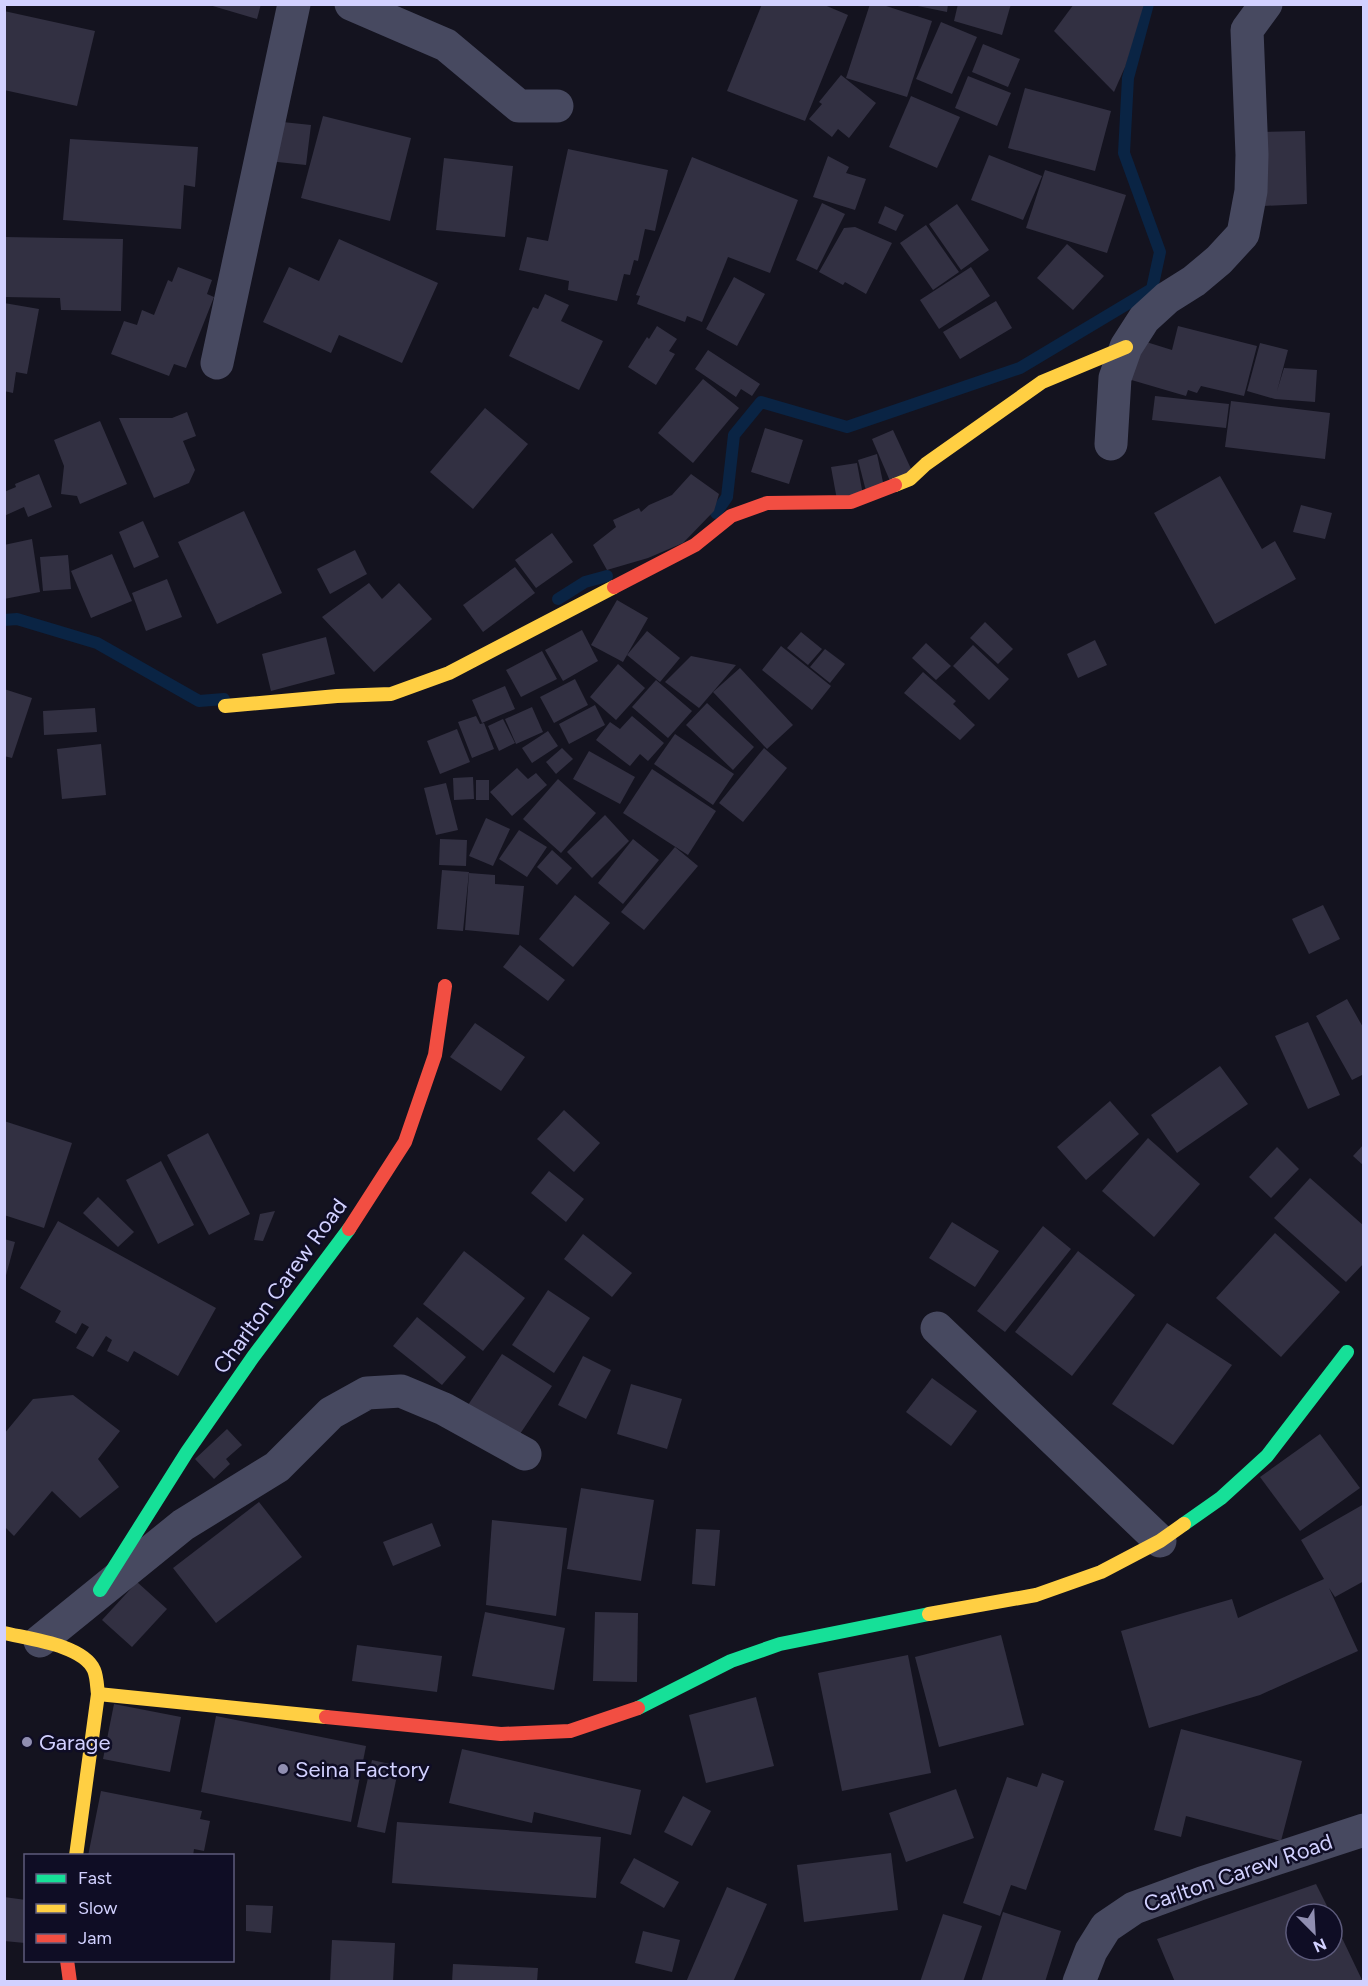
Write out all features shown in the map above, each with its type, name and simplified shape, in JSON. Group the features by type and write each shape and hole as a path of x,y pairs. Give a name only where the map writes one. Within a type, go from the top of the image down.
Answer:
{"street":[{"path":"217,363 294,4"},
{"path":"351,4 446,45 519,106 557,106"},
{"path":"1111,444 1115,378 1126,347 1144,319 1167,298 1194,281 1219,260 1243,234 1251,191 1252,154 1247,30 1266,4"},
{"path":"225,706 337,696 391,694 449,673 695,545 731,516 767,503 851,502 910,479 926,464 1042,382 1126,347"},
{"name":"Charlton Carew Road","path":"100,1590 187,1452 253,1357 360,1214 405,1143 435,1055 445,986"},
{"path":"937,1328 1160,1541"},
{"path":"98,1694 501,1734 570,1731 633,1710 731,1661 780,1644 1036,1594 1101,1572 1160,1541 1221,1498 1267,1456 1347,1352"},
{"path":"40,1641 100,1590 183,1525 277,1467 331,1413 367,1393 401,1391 444,1409 525,1455"},
{"path":"4,1633 69,1649 83,1656 94,1670 98,1694 76,1854"},
{"name":"Carlton Carew Road","path":"1079,1982 1091,1951 1106,1927 1134,1908 1202,1883 1364,1830"},
{"path":"67,1962 70,1982"}],"building":[{"path":"206,4 261,4 257,19"},
{"path":"762,4 822,4 848,15 805,121 727,91"},
{"path":"870,4 880,4 932,21 907,97 846,78"},
{"path":"908,4 948,4 947,12"},
{"path":"958,4 1011,4 1002,35 954,21"},
{"path":"1074,4 1144,4 1125,67 1114,92 1054,31"},
{"path":"4,11 95,31 77,106 4,90"},
{"path":"941,22 977,37 952,94 916,79"},
{"path":"983,44 1020,59 1008,87 972,72"},
{"path":"841,75 876,103 849,138 838,129 832,137 809,119 822,104 819,102"},
{"path":"968,76 1011,93 997,126 955,108"},
{"path":"1025,88 1111,111 1095,171 1008,148"},
{"path":"911,96 960,117 937,168 889,147"},
{"path":"323,116 411,138 390,221 301,198"},
{"path":"273,121 311,125 306,165 268,161"},
{"path":"1305,131 1307,204 1263,206 1260,132"},
{"path":"70,139 198,147 195,187 184,185 181,229 63,220"},
{"path":"568,149 668,170 655,231 645,229 638,261 634,260 630,275 624,274 617,301 568,290 569,281 519,270 527,237 548,241"},
{"path":"989,155 1042,176 1023,220 971,200"},
{"path":"828,156 849,167 846,173 866,179 855,210 813,197"},
{"path":"692,157 798,200 770,273 728,257 702,322 687,316 685,322 637,304 640,296 636,295"},
{"path":"444,158 513,166 505,237 436,230"},
{"path":"1045,170 1126,195 1107,253 1026,228"},
{"path":"822,203 845,214 817,270 796,260"},
{"path":"957,204 989,250 961,270 929,224"},
{"path":"885,206 904,215 896,231 878,223"},
{"path":"926,225 959,272 933,290 900,243"},
{"path":"855,227 892,243 866,294 845,282 843,285 819,272 844,228"},
{"path":"4,237 123,239 121,311 61,310 60,298 4,297"},
{"path":"339,239 438,283 402,363 339,335 331,353 263,322 289,267 319,281"},
{"path":"1067,244 1104,276 1073,310 1037,278"},
{"path":"178,267 212,280 207,294 214,297 186,368 174,364 169,376 111,354 124,321 137,325 142,310 154,315 168,280 172,282"},
{"path":"971,267 990,296 939,329 920,300"},
{"path":"734,277 765,294 737,346 706,329"},
{"path":"545,294 569,305 561,321 603,341 579,390 509,356 533,307 538,309"},
{"path":"996,301 1012,328 960,359 943,332"},
{"path":"4,303 39,309 27,374 16,372 13,393 4,391"},
{"path":"657,326 677,339 669,351 675,354 656,385 628,367 647,337 649,339"},
{"path":"1178,326 1257,346 1244,396 1201,386 1197,393 1188,390 1186,396 1128,379 1140,340 1172,350"},
{"path":"1260,343 1288,350 1277,391 1284,368 1317,370 1315,402 1275,399 1247,391"},
{"path":"708,350 760,384 752,396 741,389 736,397 695,369"},
{"path":"703,379 739,408 693,463 658,433"},
{"path":"1155,396 1229,404 1226,428 1152,420"},
{"path":"1231,401 1330,413 1325,459 1225,447"},
{"path":"485,408 528,444 473,509 430,472"},
{"path":"187,412 196,436 183,441 195,470 189,483 154,498 119,418 172,418"},
{"path":"100,421 127,484 80,504 77,496 61,494 64,466 54,440"},
{"path":"765,428 803,440 789,484 751,472"},
{"path":"893,430 912,471 890,481 872,439"},
{"path":"877,454 884,487 866,491 858,460"},
{"path":"857,463 863,495 837,500 831,467"},
{"path":"39,474 52,507 28,517 24,507 4,516 4,492 16,487 15,484"},
{"path":"691,474 719,494 714,511 683,543 648,558 607,570 593,545 616,527 613,520 639,508 641,512 649,505 672,495"},
{"path":"1220,476 1262,549 1275,541 1296,579 1215,624 1154,513"},
{"path":"1301,505 1332,513 1325,539 1293,532"},
{"path":"244,511 282,593 217,624 178,542"},
{"path":"143,521 159,557 134,568 119,532"},
{"path":"552,533 573,562 536,588 515,560"},
{"path":"32,539 40,592 4,599 4,545"},
{"path":"355,550 367,574 330,594 317,569"},
{"path":"112,554 132,601 91,618 71,571"},
{"path":"68,555 71,589 43,591 40,557"},
{"path":"515,567 535,593 483,632 463,605"},
{"path":"167,579 182,617 146,631 132,593"},
{"path":"369,583 382,599 399,583 432,619 374,672 322,617"},
{"path":"617,600 648,618 623,662 591,645"},
{"path":"985,622 1013,649 998,664 970,638"},
{"path":"582,630 598,661 563,681 545,650"},
{"path":"647,631 680,658 660,682 627,655"},
{"path":"801,632 822,649 808,665 787,648"},
{"path":"326,637 335,674 271,691 262,654"},
{"path":"1095,640 1107,665 1078,678 1067,654"},
{"path":"926,643 951,666 936,680 912,658"},
{"path":"973,645 1009,679 989,700 953,666"},
{"path":"781,646 831,686 812,710 762,670"},
{"path":"825,649 845,664 830,683 810,667"},
{"path":"542,651 557,679 521,697 506,670"},
{"path":"691,656 736,665 699,708 665,682"},
{"path":"618,664 645,688 616,720 590,697"},
{"path":"740,668 793,725 767,749 713,692"},
{"path":"923,672 956,701 953,704 975,725 960,740 904,693"},
{"path":"575,679 588,705 554,723 540,697"},
{"path":"656,680 692,711 668,738 632,707"},
{"path":"505,686 515,709 482,723 472,700"},
{"path":"4,689 32,698 12,758 4,756"},
{"path":"707,703 754,747 733,770 686,725"},
{"path":"595,705 605,725 569,744 559,724"},
{"path":"532,707 543,732 516,744 505,719"},
{"path":"95,708 97,732 44,735 43,711"},
{"path":"476,716 480,724 484,723 494,749 472,758 458,722"},
{"path":"632,716 664,743 648,761 640,754 630,766 596,740 610,722 620,729"},
{"path":"503,719 515,743 499,751 488,726"},
{"path":"457,729 470,762 440,774 427,741"},
{"path":"548,731 558,746 532,763 522,748"},
{"path":"675,734 734,774 713,805 654,764"},
{"path":"101,744 106,795 62,799 57,749"},
{"path":"562,748 573,759 556,774 546,762"},
{"path":"764,748 787,768 743,822 719,803"},
{"path":"589,751 635,777 620,804 573,779"},
{"path":"517,768 528,779 536,773 547,785 512,816 490,792"},
{"path":"652,769 716,811 688,855 623,813"},
{"path":"473,777 474,799 454,800 453,778"},
{"path":"558,779 596,813 561,853 523,819"},
{"path":"476,780 489,780 489,800 476,800"},
{"path":"446,783 458,830 436,835 424,788"},
{"path":"605,815 629,841 592,878 567,852"},
{"path":"486,818 510,829 493,866 469,856"},
{"path":"519,830 547,847 527,877 499,859"},
{"path":"440,839 467,840 466,866 439,865"},
{"path":"633,839 659,860 623,904 598,883"},
{"path":"675,847 698,866 644,930 621,912"},
{"path":"552,850 572,868 557,885 537,867"},
{"path":"442,870 469,872 463,931 437,929"},
{"path":"469,873 495,875 495,884 524,886 519,935 465,930"},
{"path":"575,895 610,923 573,967 539,939"},
{"path":"1323,905 1340,939 1309,954 1292,919"},
{"path":"520,945 565,980 548,1001 503,967"},
{"path":"1347,999 1364,1029 1364,1074 1352,1080 1316,1016"},
{"path":"1308,1022 1340,1095 1308,1109 1275,1036"},
{"path":"475,1023 525,1057 501,1091 450,1057"},
{"path":"1220,1066 1248,1104 1177,1153 1151,1115"},
{"path":"1110,1101 1139,1134 1086,1180 1057,1147"},
{"path":"564,1110 600,1143 574,1172 537,1139"},
{"path":"4,1121 72,1143 44,1228 4,1215"},
{"path":"208,1133 250,1214 209,1235 167,1155"},
{"path":"1148,1138 1200,1184 1154,1237 1102,1191"},
{"path":"1364,1144 1364,1166 1353,1156"},
{"path":"1277,1147 1299,1169 1271,1198 1249,1177"},
{"path":"161,1161 194,1225 158,1244 126,1180"},
{"path":"549,1171 584,1199 566,1222 531,1193"},
{"path":"1310,1178 1364,1226 1364,1263 1346,1282 1274,1218"},
{"path":"98,1197 134,1232 118,1247 83,1213"},
{"path":"275,1211 263,1241 254,1240 260,1214"},
{"path":"58,1221 216,1308 178,1376 134,1351 128,1362 107,1351 112,1340 106,1336 93,1357 76,1348 89,1327 82,1323 76,1334 55,1322 61,1311 20,1288"},
{"path":"952,1222 999,1251 975,1287 929,1258"},
{"path":"1043,1226 1071,1249 1005,1332 977,1311"},
{"path":"1275,1233 1340,1292 1281,1357 1216,1298"},
{"path":"583,1234 632,1273 612,1297 564,1259"},
{"path":"4,1239 15,1242 5,1279 4,1279"},
{"path":"464,1251 525,1298 483,1351 423,1304"},
{"path":"1078,1251 1135,1295 1072,1376 1015,1332"},
{"path":"548,1290 590,1318 554,1373 512,1345"},
{"path":"417,1317 466,1357 442,1385 393,1346"},
{"path":"1167,1323 1232,1365 1173,1445 1112,1404"},
{"path":"502,1354 552,1386 518,1437 468,1405"},
{"path":"583,1356 611,1370 586,1419 558,1405"},
{"path":"932,1378 977,1411 951,1446 906,1412"},
{"path":"631,1384 682,1399 667,1449 617,1434"},
{"path":"73,1395 120,1431 98,1459 119,1487 80,1518 52,1491 14,1536 4,1526 4,1434 33,1399"},
{"path":"227,1429 242,1445 226,1459 230,1464 214,1479 195,1459"},
{"path":"1320,1434 1360,1488 1300,1531 1260,1477"},
{"path":"581,1488 654,1500 641,1581 567,1569"},
{"path":"259,1502 302,1557 216,1623 173,1568"},
{"path":"1364,1504 1364,1581 1335,1597 1329,1588 1358,1651 1260,1695 1149,1728 1121,1631 1232,1599 1238,1618 1324,1579 1301,1540"},
{"path":"492,1520 567,1528 556,1616 486,1605"},
{"path":"432,1523 441,1546 393,1566 383,1542"},
{"path":"696,1529 720,1530 715,1586 692,1584"},
{"path":"137,1582 167,1609 132,1647 102,1620"},
{"path":"485,1612 565,1628 554,1690 472,1676"},
{"path":"595,1612 638,1613 637,1682 593,1681"},
{"path":"1001,1635 1024,1725 939,1747 915,1657"},
{"path":"357,1645 442,1656 437,1692 352,1681"},
{"path":"908,1655 931,1773 842,1791 818,1673"},
{"path":"756,1697 774,1766 706,1783 689,1715"},
{"path":"114,1704 181,1717 170,1772 103,1759"},
{"name":"Seina Factory","path":"216,1716 366,1746 351,1822 201,1792"},
{"path":"1181,1729 1302,1761 1281,1841 1186,1816 1181,1837 1154,1830"},
{"path":"462,1749 641,1790 631,1835 534,1812 532,1823 449,1803"},
{"path":"372,1760 399,1766 385,1833 357,1827"},
{"path":"1042,1773 1064,1781 1026,1890 1011,1885 1000,1916 963,1903 1007,1777 1037,1787"},
{"path":"956,1789 974,1838 906,1862 889,1813"},
{"path":"101,1791 202,1811 200,1819 210,1821 204,1851 194,1849 193,1854 88,1854"},
{"path":"683,1796 711,1811 692,1846 664,1832"},
{"path":"397,1822 601,1837 596,1898 392,1883"},
{"path":"891,1853 898,1910 804,1922 797,1865"},
{"path":"634,1858 679,1882 664,1908 620,1883"},
{"path":"1316,1884 1325,1902 1284,1902 1284,1962 1344,1962 1344,1942 1363,1982 1175,1982 1157,1939"},
{"path":"727,1887 767,1904 733,1982 686,1982"},
{"path":"4,1897 24,1900 24,1943 4,1941"},
{"path":"246,1905 273,1906 271,1933 246,1931"},
{"path":"1003,1912 1061,1931 1045,1982 981,1982"},
{"path":"943,1914 982,1926 963,1982 920,1982"},
{"path":"643,1931 680,1940 672,1972 635,1963"},
{"path":"332,1940 395,1943 393,1982 330,1982"},
{"path":"453,1964 538,1968 537,1982 452,1982"}],"waterway":[{"path":"716,513 727,497 734,435 761,402 847,427 1020,368 1152,289 1160,252 1124,153 1128,78 1148,4"},
{"path":"558,599 585,582 607,576"},
{"path":"4,620 17,619 97,643 199,701 224,699"}],"traffic: fast":[{"path":"100,1590 187,1452 253,1357 349,1229"},
{"path":"1184,1524 1221,1498 1267,1456 1347,1352"},
{"path":"638,1708 731,1661 780,1644 929,1614"}],"traffic: slow":[{"path":"895,485 910,479 926,464 1042,382 1126,347"},
{"path":"225,706 337,696 391,694 449,673 614,587"},
{"path":"929,1614 1036,1595 1101,1572 1160,1541 1184,1524"},
{"path":"4,1633 67,1649 88,1661 95,1673 98,1694 76,1854"},
{"path":"98,1694 326,1717"}],"traffic: jam":[{"path":"614,587 695,545 731,516 767,503 851,502 895,485"},
{"path":"349,1229 405,1142 435,1055 445,986"},
{"path":"326,1717 501,1734 570,1731 638,1708"},
{"path":"67,1962 70,1982"}],"place":[{"name":"Garage","path":"27,1742"},
{"name":"Seina Factory","path":"283,1769"}]}
